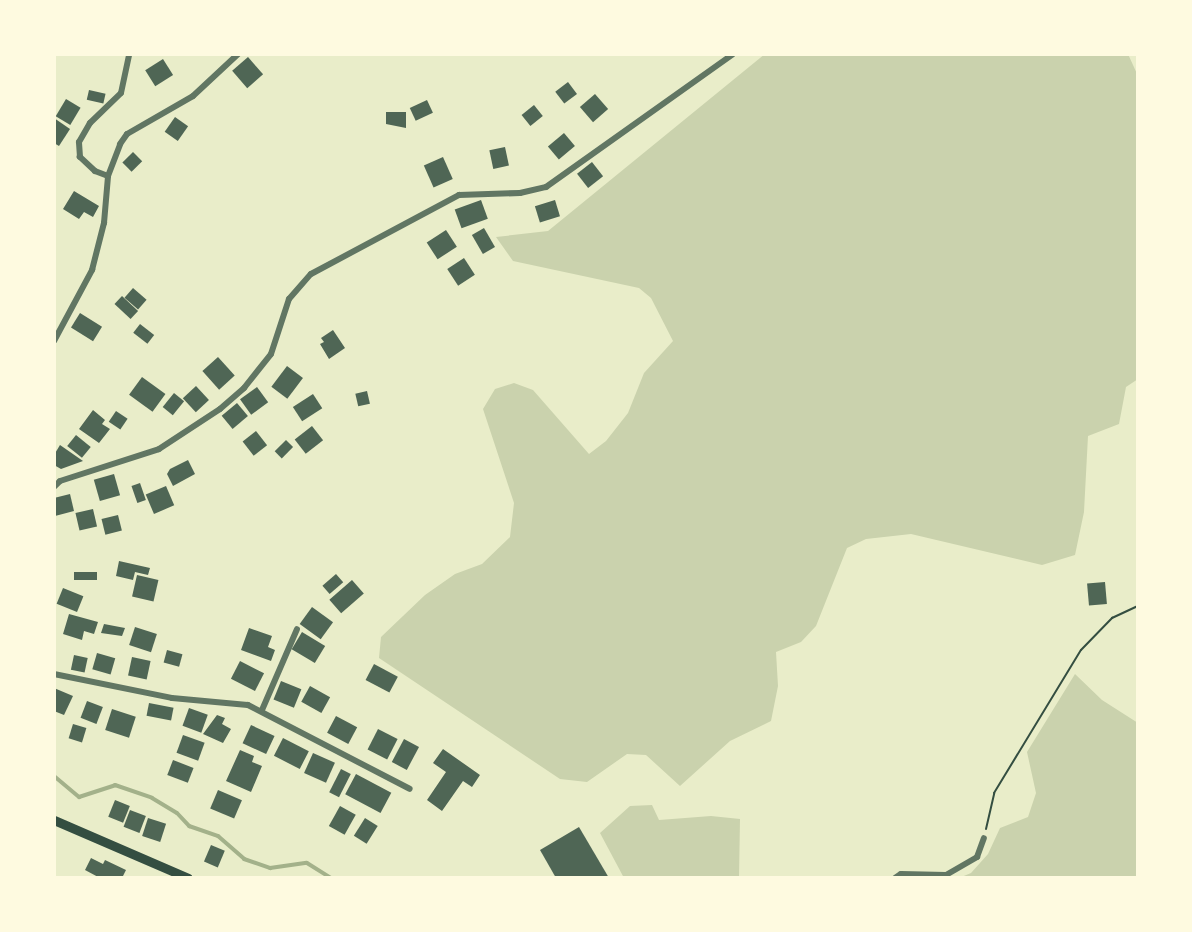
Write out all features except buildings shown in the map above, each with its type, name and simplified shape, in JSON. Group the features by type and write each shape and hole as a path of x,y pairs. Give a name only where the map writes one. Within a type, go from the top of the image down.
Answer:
{"main road":[{"path":"54,820 188,878"}],"street":[{"path":"108,176 95,171 80,157 79,142 90,123 121,93 129,54"},
{"path":"54,341 92,270 104,223 108,176 127,134 193,96 238,54"},
{"path":"54,487 60,481 159,449 220,409 244,388 271,354 293,291 311,274 459,195 520,193 546,187 733,54"},
{"path":"262,710 297,629"},
{"path":"54,674 172,698 222,700 262,710 410,789"},
{"path":"895,878 901,874 946,875 977,857 984,838"}],"path":[{"path":"984,838 994,793 1081,650 1112,618 1138,606"}],"green space":[{"path":"765,54 1128,54 1138,76 1138,379 1126,387 1119,424 1088,436 1084,512 1075,555 1042,565 911,534 866,539 847,548 816,626 801,642 776,652 778,686 771,721 730,741 680,786 646,755 627,754 587,782 560,779 379,658 381,637 425,595 455,574 482,564 510,537 514,503 483,409 495,389 514,383 533,390 589,454 606,441 628,413 644,373 673,341 651,298 639,288 513,261 496,237 548,231"},
{"path":"1075,674 1102,700 1138,723 1138,878 959,878 971,873 988,854 1000,828 1028,817 1036,793 1027,752"},
{"path":"652,805 659,820 711,816 740,819 739,878 624,878 600,833 630,806"}],"waterway":[{"path":"54,776 79,797 115,785 152,798 177,813 189,826 218,836 244,859 270,868 307,863 331,878"}]}
